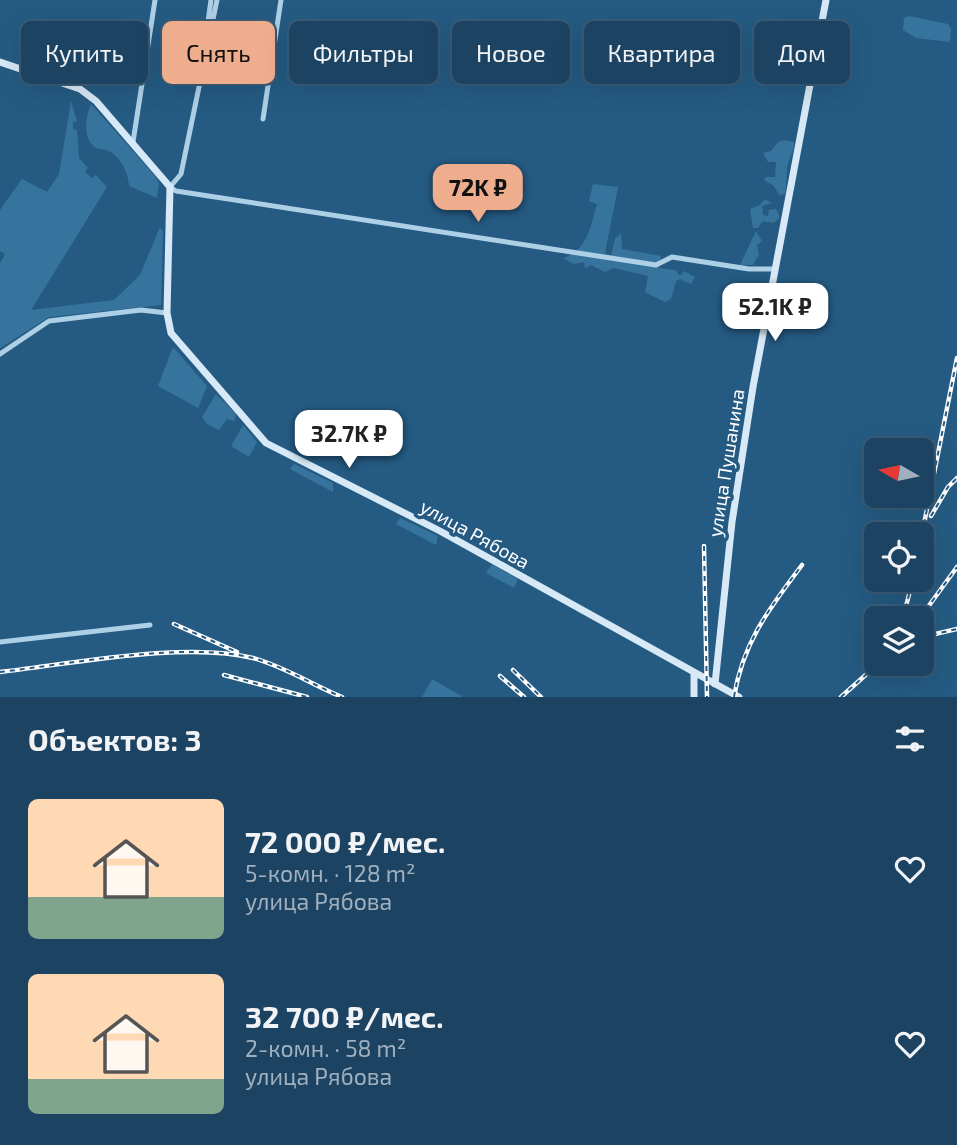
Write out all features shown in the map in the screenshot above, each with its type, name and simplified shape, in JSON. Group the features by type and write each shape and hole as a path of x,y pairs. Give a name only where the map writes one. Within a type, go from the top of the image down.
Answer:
{"street":[{"path":"132,142 155,0"},
{"path":"197,100 211,0"},
{"path":"170,187 181,174 218,0"},
{"path":"263,119 281,0"},
{"name":"улица Пушанина","path":"715,684 732,522 774,269 826,0"},
{"path":"0,62 80,89 96,101 176,191 656,265 672,257 749,269 774,269"},
{"name":"улица Рябова","path":"170,187 167,313 171,332 266,443 440,531 739,697"},
{"path":"0,354 49,321 141,310 167,313"},
{"path":"0,642 150,625"},
{"path":"694,674 694,697"}],"shaded area":[{"path":"909,16 948,24 951,29 950,42 916,38 903,30 904,18"},
{"path":"71,101 77,121 73,122 73,129 77,130 79,158 88,168 85,172 92,178 96,175 107,187 31,310 114,300 140,275 160,227 163,231 161,305 49,317 0,348 0,263 5,254 0,251 0,210 22,179 47,192 59,174"},
{"path":"91,104 155,176 159,183 157,198 129,186 126,172 118,159 111,152 91,143 86,127"},
{"path":"778,142 794,142 794,145 787,166 785,194 779,195 774,186 764,180 765,177 775,177 776,162 768,162 763,153 771,151"},
{"path":"593,184 618,187 605,253 611,256 615,239 621,233 622,249 661,256 659,268 675,270 680,276 684,271 695,277 691,284 680,279 676,281 671,299 665,302 645,292 648,276 614,268 605,272 591,265 585,268 584,262 574,264 563,258 578,249 587,237 597,204 589,201"},
{"path":"765,199 772,203 762,206 763,215 768,216 769,210 776,209 780,218 773,223 763,221 758,228 753,228 750,209 760,205"},
{"path":"756,231 762,241 757,245 759,254 753,265 740,265"},
{"path":"173,347 207,386 198,408 158,386"},
{"path":"216,394 236,414 234,421 227,419 219,430 207,424 202,417"},
{"path":"243,425 257,442 249,457 231,446"},
{"path":"294,464 333,483 333,492 290,469"},
{"path":"400,518 438,536 436,545 396,524"},
{"path":"492,564 518,579 514,588 486,573"},
{"path":"432,679 463,697 422,697"}],"railway":[{"path":"924,522 957,358"},
{"path":"931,516 948,487 957,478"},
{"path":"704,546 707,697"},
{"path":"734,697 744,659 759,627 802,565"},
{"path":"929,606 957,567"},
{"path":"906,606 910,592"},
{"path":"174,624 237,652"},
{"path":"934,634 957,629"},
{"path":"0,672 162,653 226,653 264,661 342,697"},
{"path":"513,670 541,697"},
{"path":"224,675 307,697"},
{"path":"500,676 524,697"},
{"path":"841,697 864,676"}]}
